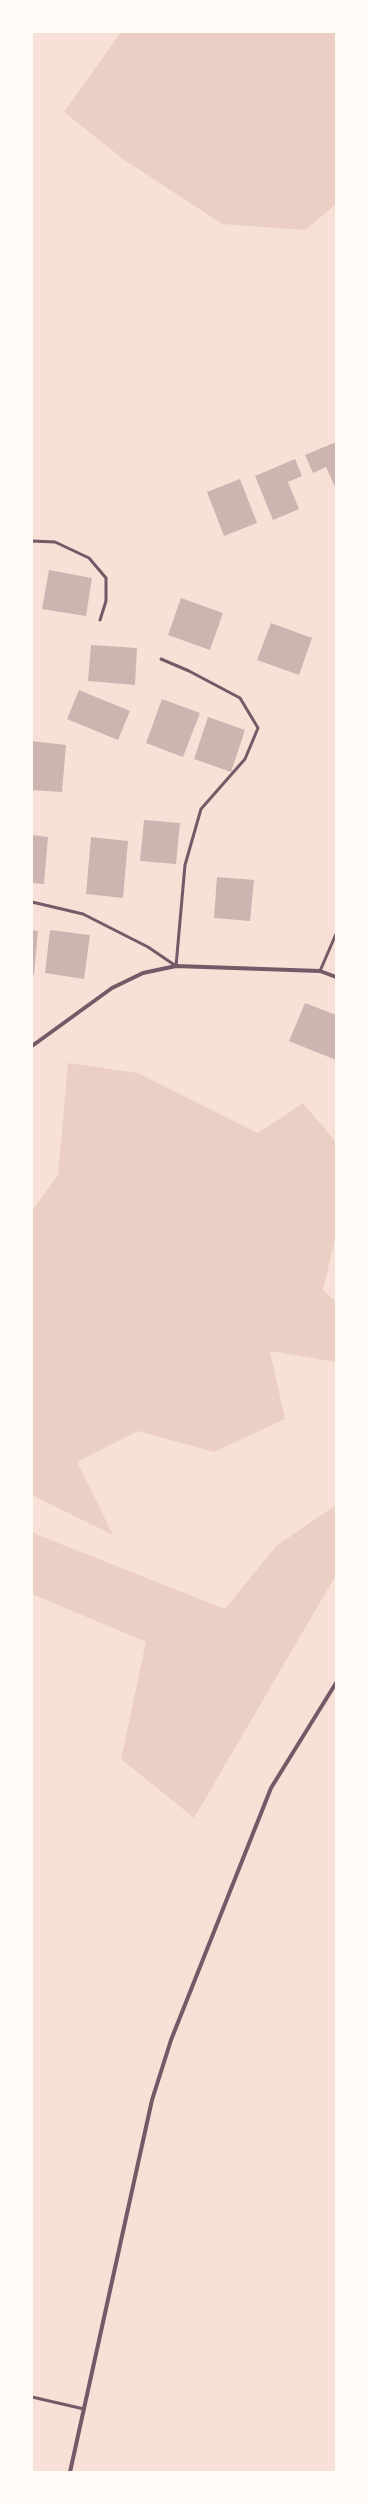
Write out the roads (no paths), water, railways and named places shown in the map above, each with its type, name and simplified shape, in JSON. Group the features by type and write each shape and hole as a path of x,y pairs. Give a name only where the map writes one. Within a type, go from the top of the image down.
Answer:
{"street":[{"path":"32,1046 112,988 143,973 176,966 320,971 336,977"},
{"path":"70,2472 152,2100 171,2040 271,1788 336,1683"}],"lane":[{"path":"32,540 55,542 89,558 106,578 106,602 100,620"},
{"path":"32,902 82,914 148,947 176,966 185,865 201,809 245,759 258,728 240,698 189,671 161,659"},
{"path":"320,971 336,934"},
{"path":"32,2397 84,2410"}]}
